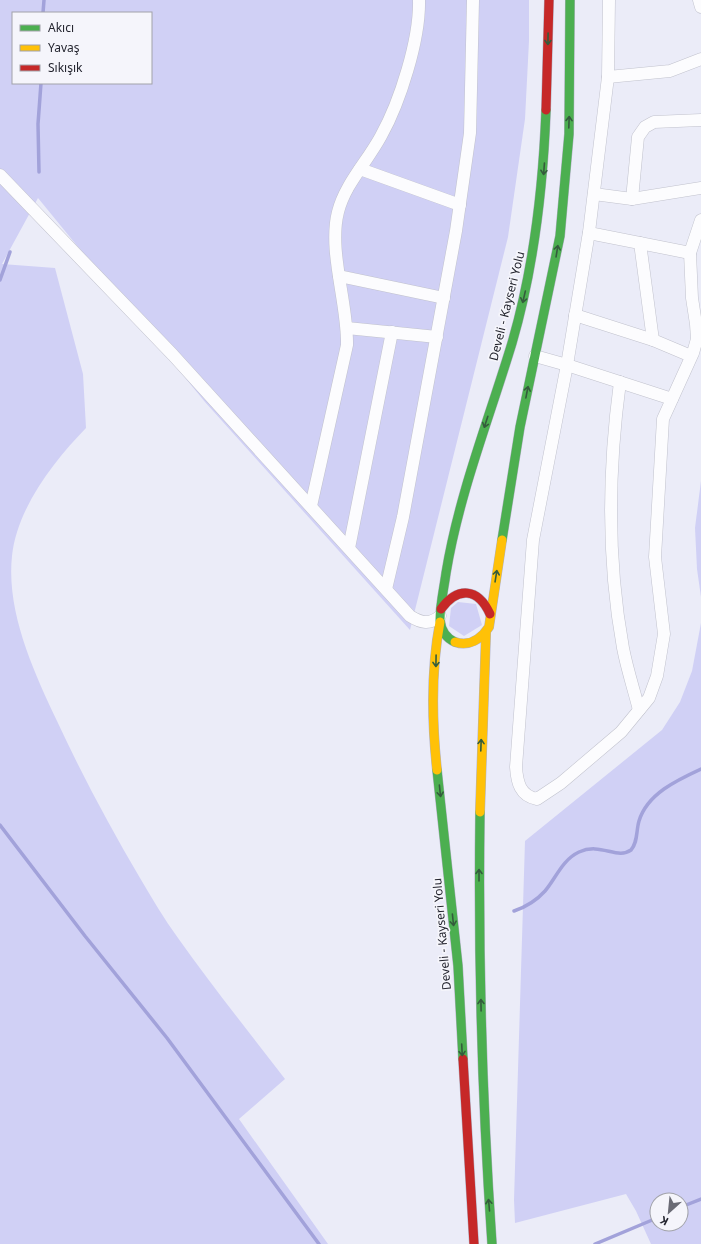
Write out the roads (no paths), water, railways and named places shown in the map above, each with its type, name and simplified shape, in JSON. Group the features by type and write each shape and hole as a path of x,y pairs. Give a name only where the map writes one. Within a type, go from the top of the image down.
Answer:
{"highway":[{"name":"Develi - Kayseri Yolu","path":"474,1244 458,966 434,738 436,644 448,560 459,510 513,339 534,247 545,147 549,0"},
{"path":"490,614 511,480 535,356 555,267 564,197 570,96 570,0"},
{"path":"486,633 476,642 470,644 456,642 446,634 440,616 444,603 455,595 468,593 474,594 485,602 491,621 486,633 479,801 479,882 482,1077 492,1244"}],"street":[{"path":"311,506 345,356 346,328 336,237 338,213 346,192 382,136 399,94 416,33 419,0"},
{"path":"386,589 403,517 460,205 470,133 473,0"},
{"path":"609,0 608,77 589,233 567,365 533,540 516,767 518,782 522,791 529,797 537,799 561,783 621,732 649,698 654,687 664,634 655,557 663,419 695,346 697,332 692,298 690,253 701,220"},
{"path":"699,0 701,7"},
{"path":"608,77 670,71 701,59"},
{"path":"632,199 638,137 645,127 654,122 701,120"},
{"path":"360,169 460,205"},
{"path":"0,175 173,355 415,620 427,623 433,622 440,616"},
{"path":"594,194 632,199 701,188"},
{"path":"589,233 690,253"},
{"path":"640,243 653,340"},
{"path":"340,276 444,298"},
{"path":"575,315 653,340 691,356"},
{"path":"346,328 437,337"},
{"path":"349,548 392,332"},
{"path":"535,356 672,399"},
{"path":"620,382 612,449 610,516 616,603 624,650 639,710"}],"waterway":[{"path":"43,12 44,0"},
{"path":"39,172 38,124 41,84"},
{"path":"0,280 10,252"},
{"path":"514,911 527,906 538,898 549,886 564,864 573,855 587,849 620,853 626,853 631,850 636,840 639,821 643,811 649,803 673,783 701,769"},
{"path":"0,825 85,936 167,1038 319,1244"},
{"path":"689,1204 701,1199"},
{"path":"595,1244 649,1221"}]}
